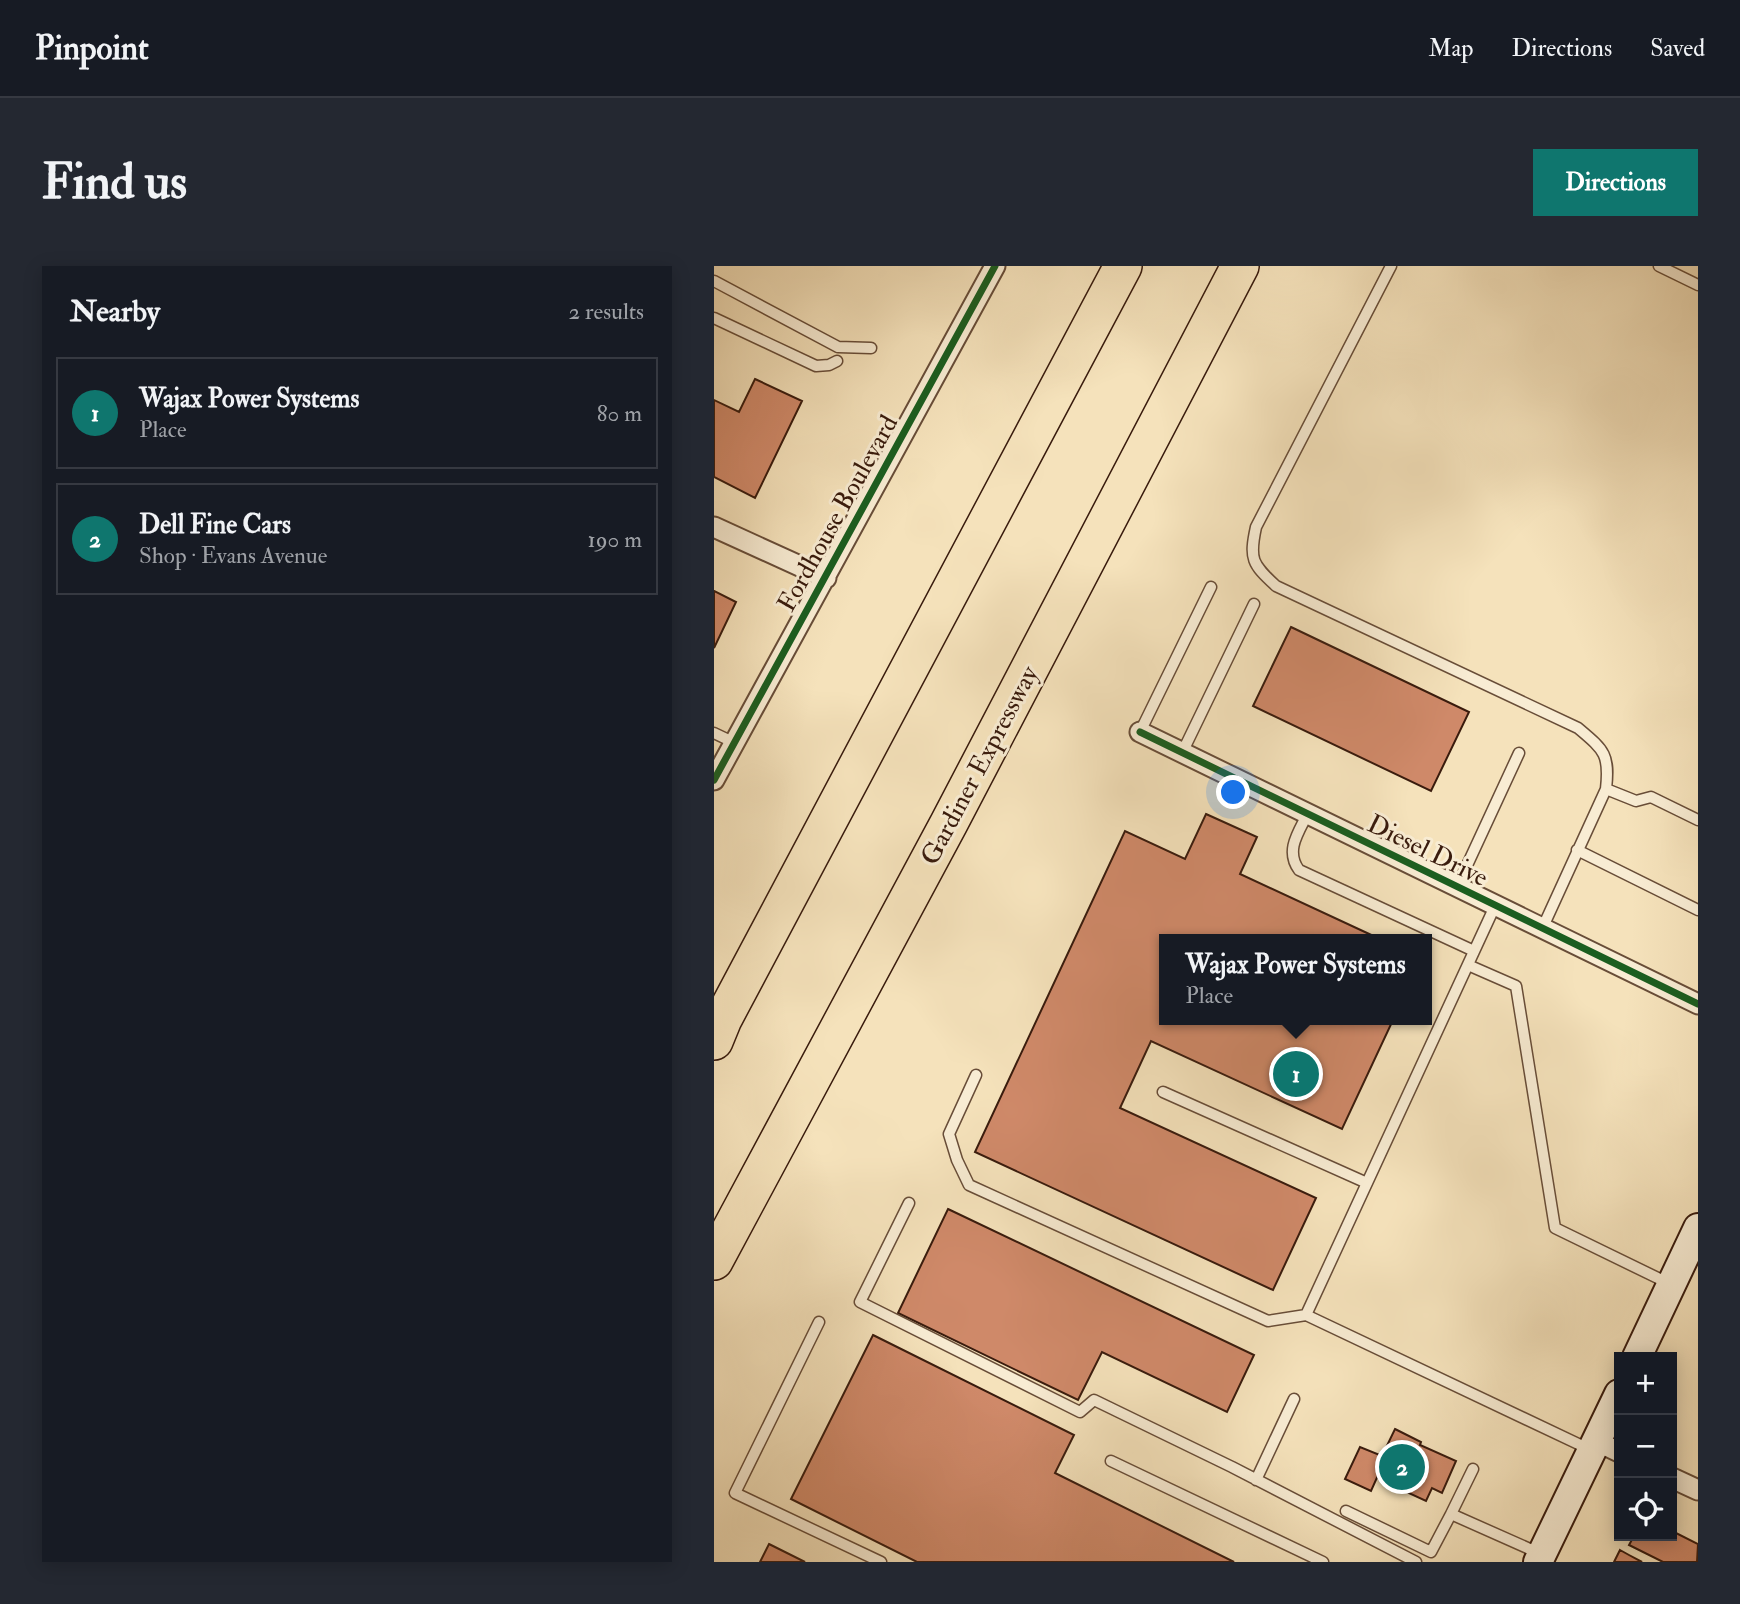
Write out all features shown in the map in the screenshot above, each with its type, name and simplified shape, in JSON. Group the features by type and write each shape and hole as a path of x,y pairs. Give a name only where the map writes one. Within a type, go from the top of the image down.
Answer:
{"highway":[{"path":"717,1030 1123,266"},
{"name":"Gardiner Expressway","path":"714,1261 949,823 1240,266"}],"main road":[{"path":"1639,1352 1698,1228"},
{"path":"1539,1558 1602,1448 1614,1410"}],"street":[{"name":"Fordhouse Boulevard","path":"714,780 995,266"},
{"path":"714,527 826,578"},
{"name":"Diesel Drive","path":"1140,732 1698,1004"},
{"path":"1677,1480 1698,1490"}],"lane":[{"path":"1391,266 1256,527 1251,551 1259,570 1276,586 1578,728 1599,746 1609,765 1606,789 1542,929"},
{"path":"1659,266 1698,285"},
{"path":"714,281 838,347 871,348"},
{"path":"714,318 816,366 837,361"},
{"path":"1140,732 1211,587"},
{"path":"1182,753 1254,604"},
{"path":"714,733 735,743"},
{"path":"1457,887 1519,753"},
{"path":"1606,789 1636,801 1651,797 1698,820"},
{"path":"1307,815 1291,849 1292,862 1298,870 1474,951"},
{"path":"1577,849 1698,910"},
{"path":"1306,1315 1495,906"},
{"path":"1468,965 1516,986 1555,1228 1671,1284"},
{"path":"976,1075 949,1134 969,1185 1268,1321 1306,1315 1602,1448"},
{"path":"1163,1093 1367,1183"},
{"path":"909,1203 860,1302 1080,1412 1094,1400 1416,1562"},
{"path":"819,1322 735,1493 881,1562"},
{"path":"1256,1480 1294,1399"},
{"path":"1111,1461 1323,1562"},
{"path":"1346,1511 1431,1552 1473,1469"},
{"path":"1451,1514 1539,1558"}],"building":[{"path":"755,379 802,401 755,498 714,477 714,400 739,412"},
{"path":"714,591 736,602 714,648"},
{"path":"1291,627 1469,712 1431,791 1253,706"},
{"path":"1206,814 1257,837 1240,874 1369,934 1159,934 1159,1025 1391,1025 1342,1129 1151,1041 1120,1108 1316,1198 1273,1290 975,1152 1125,831 1185,859"},
{"path":"948,1209 1254,1355 1227,1412 1102,1352 1078,1400 898,1313"},
{"path":"873,1335 1074,1435 1055,1473 1234,1562 917,1562 791,1499"},
{"path":"1395,1429 1421,1442 1420,1445 1456,1461 1442,1493 1432,1488 1426,1501 1400,1489 1402,1483 1379,1473 1371,1491 1345,1479 1360,1447 1382,1456"},
{"path":"1677,1534 1698,1544 1697,1562 1663,1562 1629,1545 1631,1541 1677,1541"},
{"path":"769,1544 805,1562 760,1562"},
{"path":"1620,1550 1629,1555 1642,1562 1614,1562"}],"cycle path":[{"path":"714,780 995,266"},
{"path":"1140,732 1698,1004"}],"place":[{"name":"Wajax Power Systems","path":"1296,1074"},
{"name":"Dell Fine Cars","path":"1402,1467"}]}
